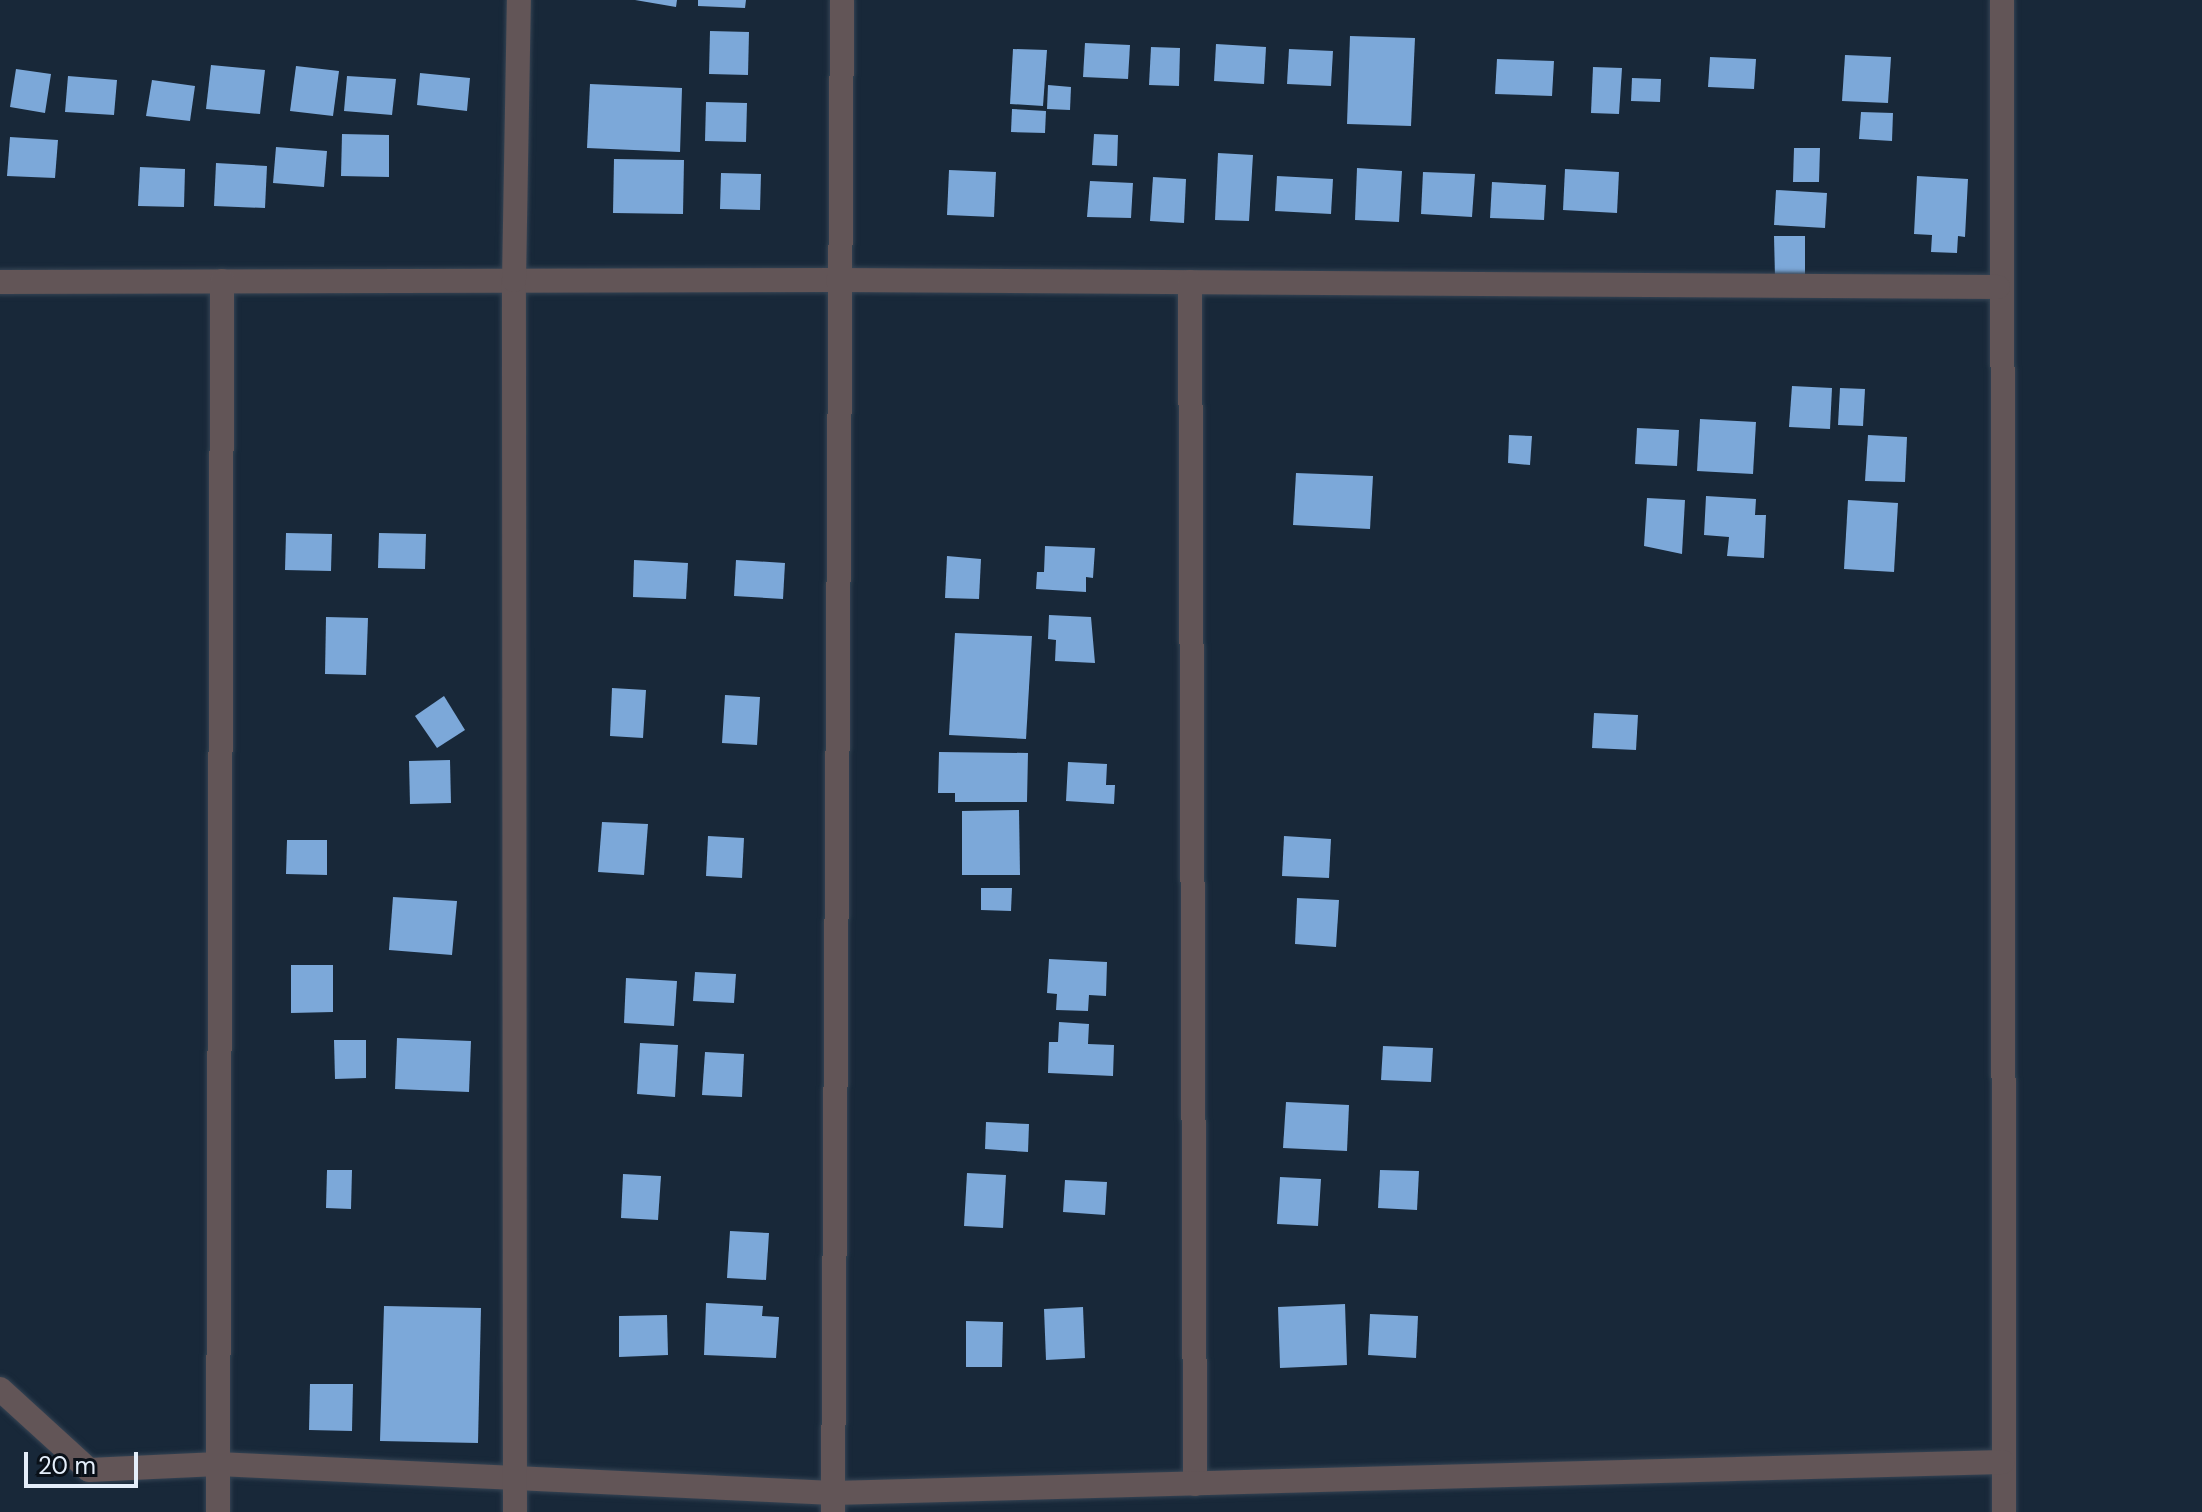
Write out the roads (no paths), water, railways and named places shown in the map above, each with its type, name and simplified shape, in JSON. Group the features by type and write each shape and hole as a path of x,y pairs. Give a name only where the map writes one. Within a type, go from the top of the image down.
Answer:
{"street":[{"path":"515,1512 514,280 519,0"},
{"path":"833,1502 842,0"},
{"path":"2002,0 1998,287 2004,1512"},
{"path":"0,282 838,280 1998,287"},
{"path":"218,1512 222,281"},
{"path":"1190,282 1195,1484"},
{"path":"0,1389 89,1470 218,1464 513,1474 833,1502 1195,1484 2003,1462"}]}
